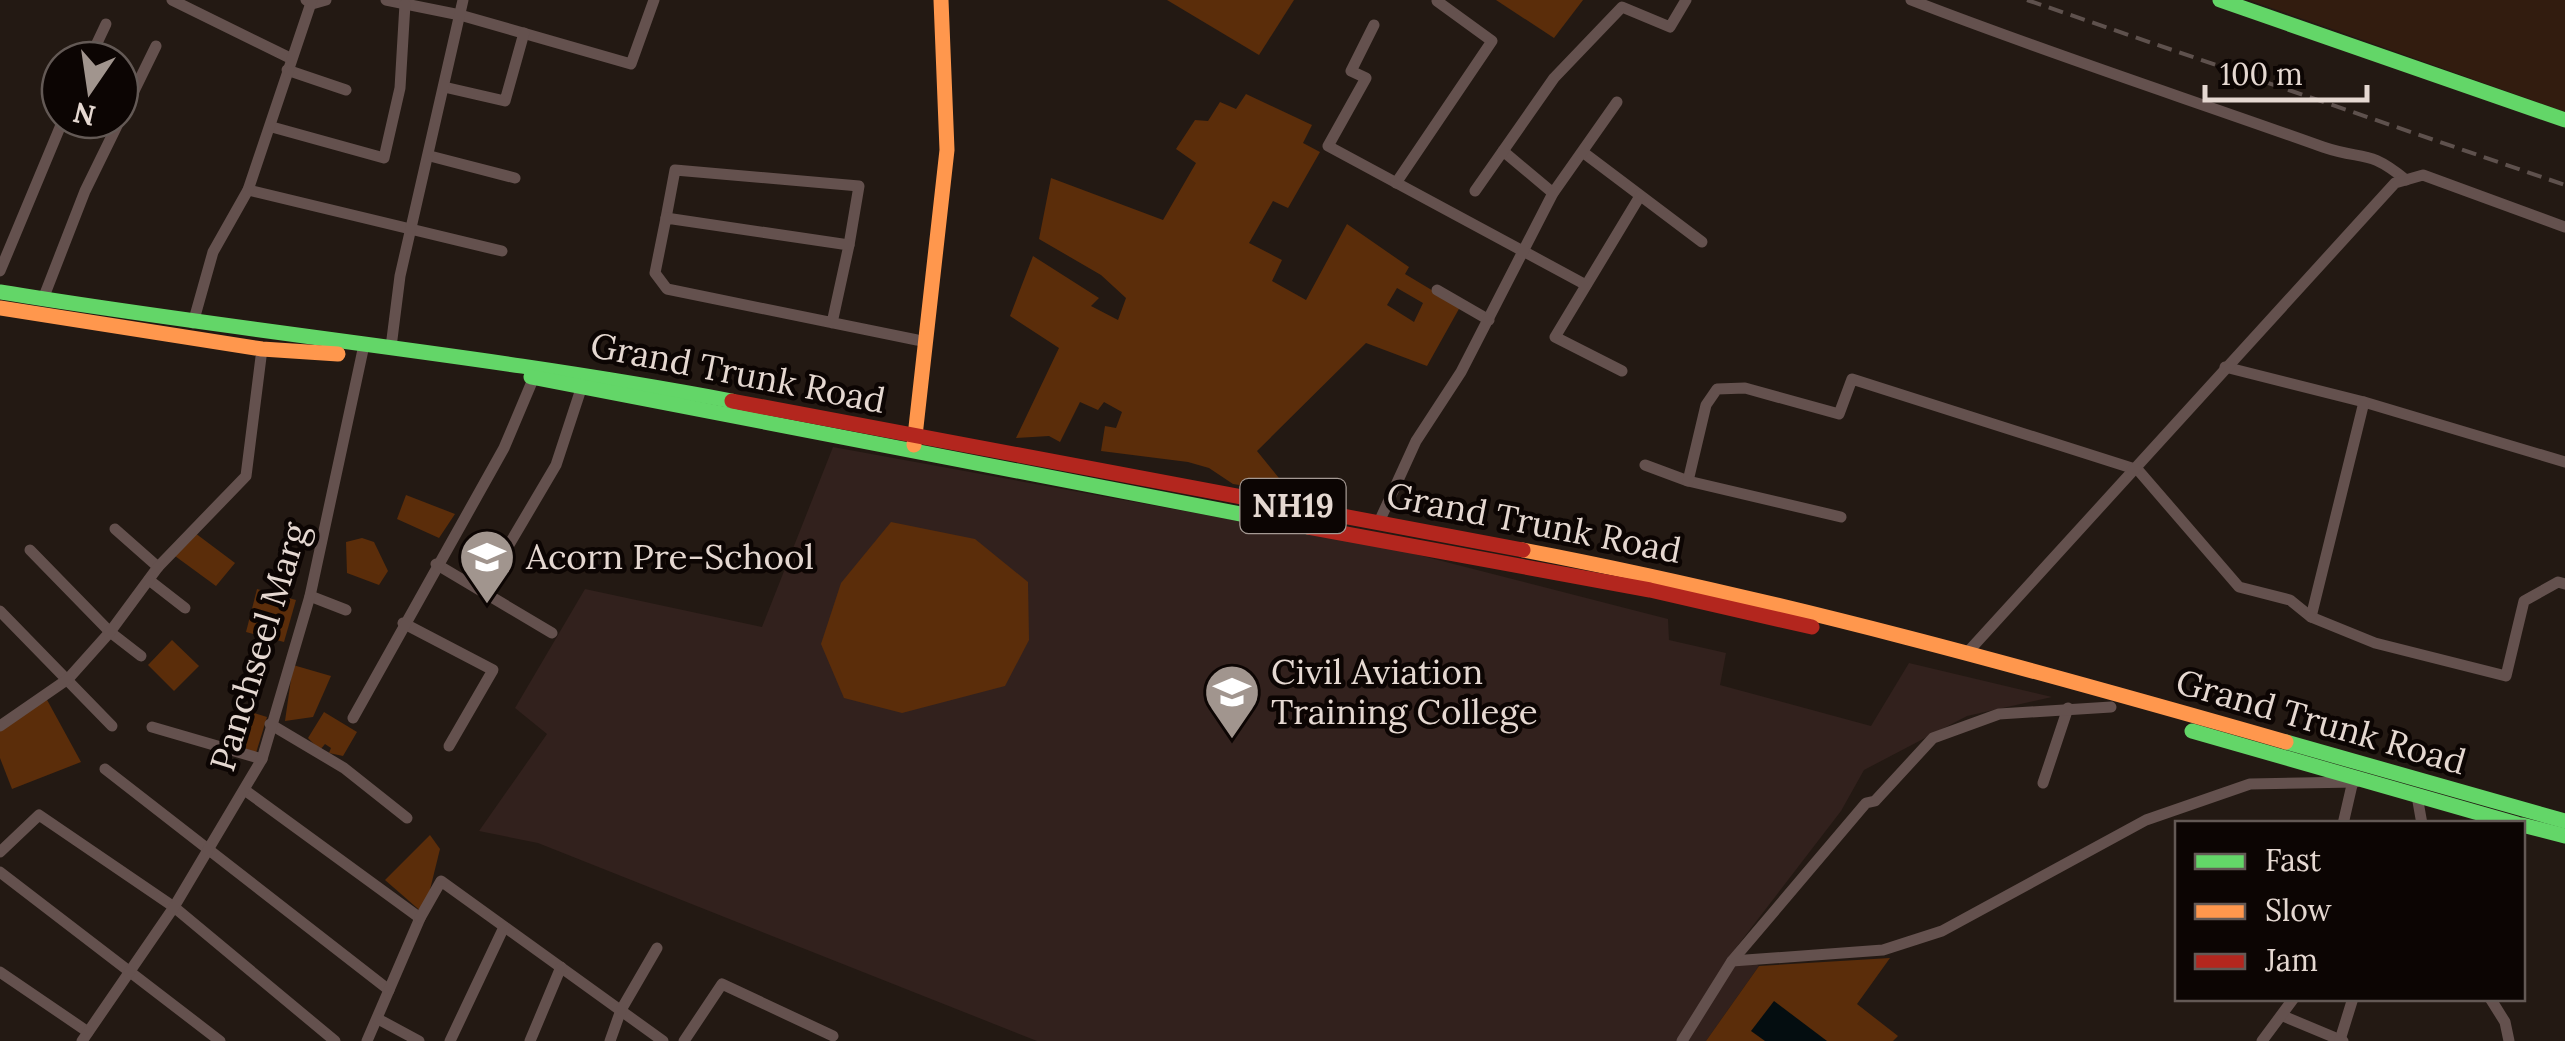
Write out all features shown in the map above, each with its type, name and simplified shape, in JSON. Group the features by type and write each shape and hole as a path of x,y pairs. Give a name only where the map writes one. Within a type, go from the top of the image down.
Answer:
{"main road":[{"path":"914,446 946,150 941,0"},
{"path":"2220,0 2565,120"},
{"name":"Grand Trunk Road","path":"0,292 534,378 914,446 1379,522 1760,600 2565,821"},
{"name":"Grand Trunk Road","path":"0,308 262,349 364,352 391,348 583,373 914,446 1650,590 1824,630 2111,707 2356,782 2509,821"},
{"name":"Grand Trunk Road","path":"2525,825 2565,836"}],"street":[{"path":"172,0 288,64 346,90"},
{"path":"386,0 524,32 631,64 654,0"},
{"path":"391,348 400,276 414,229 464,0"},
{"path":"1475,191 1554,78 1622,7 1670,27 1686,0"},
{"path":"1912,0 2043,51 2284,129 2326,148 2378,157 2406,180"},
{"path":"194,323 213,252 248,190 272,127 288,64 314,1"},
{"path":"1396,183 1492,42 1437,1"},
{"path":"272,127 384,158 400,88 405,4"},
{"path":"98,40 106,24"},
{"path":"1374,25 1351,70 1366,78 1328,146 1586,285"},
{"path":"444,88 505,101 524,32"},
{"path":"43,299 86,191 156,46"},
{"path":"1379,522 1416,442 1489,320 1553,193 1617,102"},
{"path":"0,272 55,140"},
{"path":"1503,151 1553,193"},
{"path":"1584,153 1702,242"},
{"path":"430,156 515,178"},
{"path":"832,323 859,186 675,170 655,273 667,289 832,323 925,342"},
{"path":"1966,654 2138,470 2225,367 2395,183 2423,175 2565,227"},
{"path":"248,190 502,251"},
{"path":"1622,371 1556,336 1640,196"},
{"path":"666,218 849,244"},
{"path":"1437,290 1489,320"},
{"path":"0,726 68,679 110,632 158,567 246,476 262,349"},
{"name":"Panchseel Marg","path":"85,1036 174,907 262,759 310,596 364,352"},
{"path":"2225,367 2364,402 2565,462"},
{"path":"353,718 504,448 534,378"},
{"path":"1688,481 1706,405 1717,389 1745,388 1838,414 1852,379 2138,470 2240,587 2290,600 2311,617 2375,643 2506,676 2524,601 2558,582 2565,584"},
{"path":"474,584 491,557 500,560 556,465 580,389"},
{"path":"2311,617 2364,402"},
{"path":"1646,464 1688,481 1841,518"},
{"path":"114,530 158,567"},
{"path":"30,550 110,632 141,656"},
{"path":"436,564 552,632"},
{"path":"149,580 185,608"},
{"path":"310,596 346,610"},
{"path":"0,611 5,627 68,679 112,726"},
{"path":"404,623 493,670 449,746"},
{"path":"1682,1041 1732,961 1866,804 1875,800 1934,738 2000,714 2111,707"},
{"path":"2043,783 2068,708"},
{"path":"270,724 344,768 407,818"},
{"path":"152,728 262,759"},
{"path":"106,769 389,990"},
{"path":"1732,961 1883,950 1942,932 2146,820 2250,784 2356,782 2343,821"},
{"path":"246,791 420,918"},
{"path":"2417,796 2421,821"},
{"path":"0,852 39,815 174,907 335,1041"},
{"path":"0,872 220,1041"},
{"path":"367,1041 420,918 441,881 663,1041"},
{"path":"450,1041 504,926"},
{"path":"610,1041 620,1010 657,948"},
{"path":"530,1041 561,967"},
{"path":"0,972 85,1036"},
{"path":"684,1041 722,984 832,1036"},
{"path":"2262,1041 2292,1001"},
{"path":"2283,1016 2341,1040 2352,1001"},
{"path":"2492,1001 2505,1022 2509,1041"},
{"path":"378,1019 419,1041"}],"shaded area":[{"path":"1167,0 1294,0 1259,55"},
{"path":"1496,0 1583,0 1554,38"},
{"path":"2248,0 2565,0 2565,112 2329,28"},
{"path":"1246,94 1312,125 1303,143 1320,152 1288,208 1273,201 1249,243 1282,260 1272,281 1306,300 1347,224 1409,267 1405,274 1460,307 1427,366 1366,343 1257,451 1291,493 1233,484 1209,468 1188,462 1101,451 1105,426 1116,428 1122,412 1104,402 1098,410 1080,402 1060,442 1049,436 1016,438 1059,348 1010,316 1033,256 1099,298 1091,306 1118,320 1126,298 1101,275 1039,239 1051,178 1163,220 1196,163 1176,149 1195,120 1208,121 1220,102 1236,109","holes":["1397,288 1423,303 1414,322 1387,305"]},
{"name":"Civil Aviation Training College","path":"833,447 1403,551 1668,619 1669,640 1726,653 1720,685 1871,726 1909,663 2052,697 1967,716 1864,770 1841,811 1735,949 1759,966 1706,1041 1037,1041 538,843 479,831 547,734 515,708 585,589 762,627"},
{"path":"406,495 455,514 439,538 397,519"},
{"path":"891,522 975,539 1028,582 1029,640 1005,686 902,713 844,698 821,644 841,583"},
{"path":"195,533 235,563 216,586 175,556"},
{"path":"362,538 374,542 388,571 379,585 347,573 346,542"},
{"path":"257,589 296,600 284,642 246,632"},
{"path":"172,640 199,666 174,691 148,665"},
{"path":"293,665 331,676 313,717 285,721"},
{"path":"46,698 81,762 12,789 0,758 0,726"},
{"path":"244,710 267,717 256,753 233,745"},
{"path":"324,712 357,732 343,756 329,753 331,748 325,744 320,750 308,738"},
{"path":"430,835 440,849 424,914 385,880"},
{"path":"1890,958 1857,1004 1898,1036 1893,1041 1706,1041 1759,966"},
{"path":"1774,1001 1827,1041 1765,1041 1751,1031"}],"railway":[{"path":"2027,0 2565,185"}],"traffic: fast":[{"path":"2220,0 2565,120"},
{"path":"0,292 549,370 732,401"},
{"path":"531,377 1308,527"},
{"path":"2192,731 2507,821"},
{"path":"2286,742 2565,821"},
{"path":"2525,826 2565,836"}],"traffic: slow":[{"path":"914,445 947,150 941,0"},
{"path":"0,308 262,349 338,354"},
{"path":"1523,550 1811,613 2286,742"}],"traffic: jam":[{"path":"732,401 1523,550"},
{"path":"1308,527 1650,590 1812,627"}],"place":[{"name":"Acorn Pre-School","path":"487,606"},
{"name":"Civil Aviation Training College","path":"1232,741"}]}
